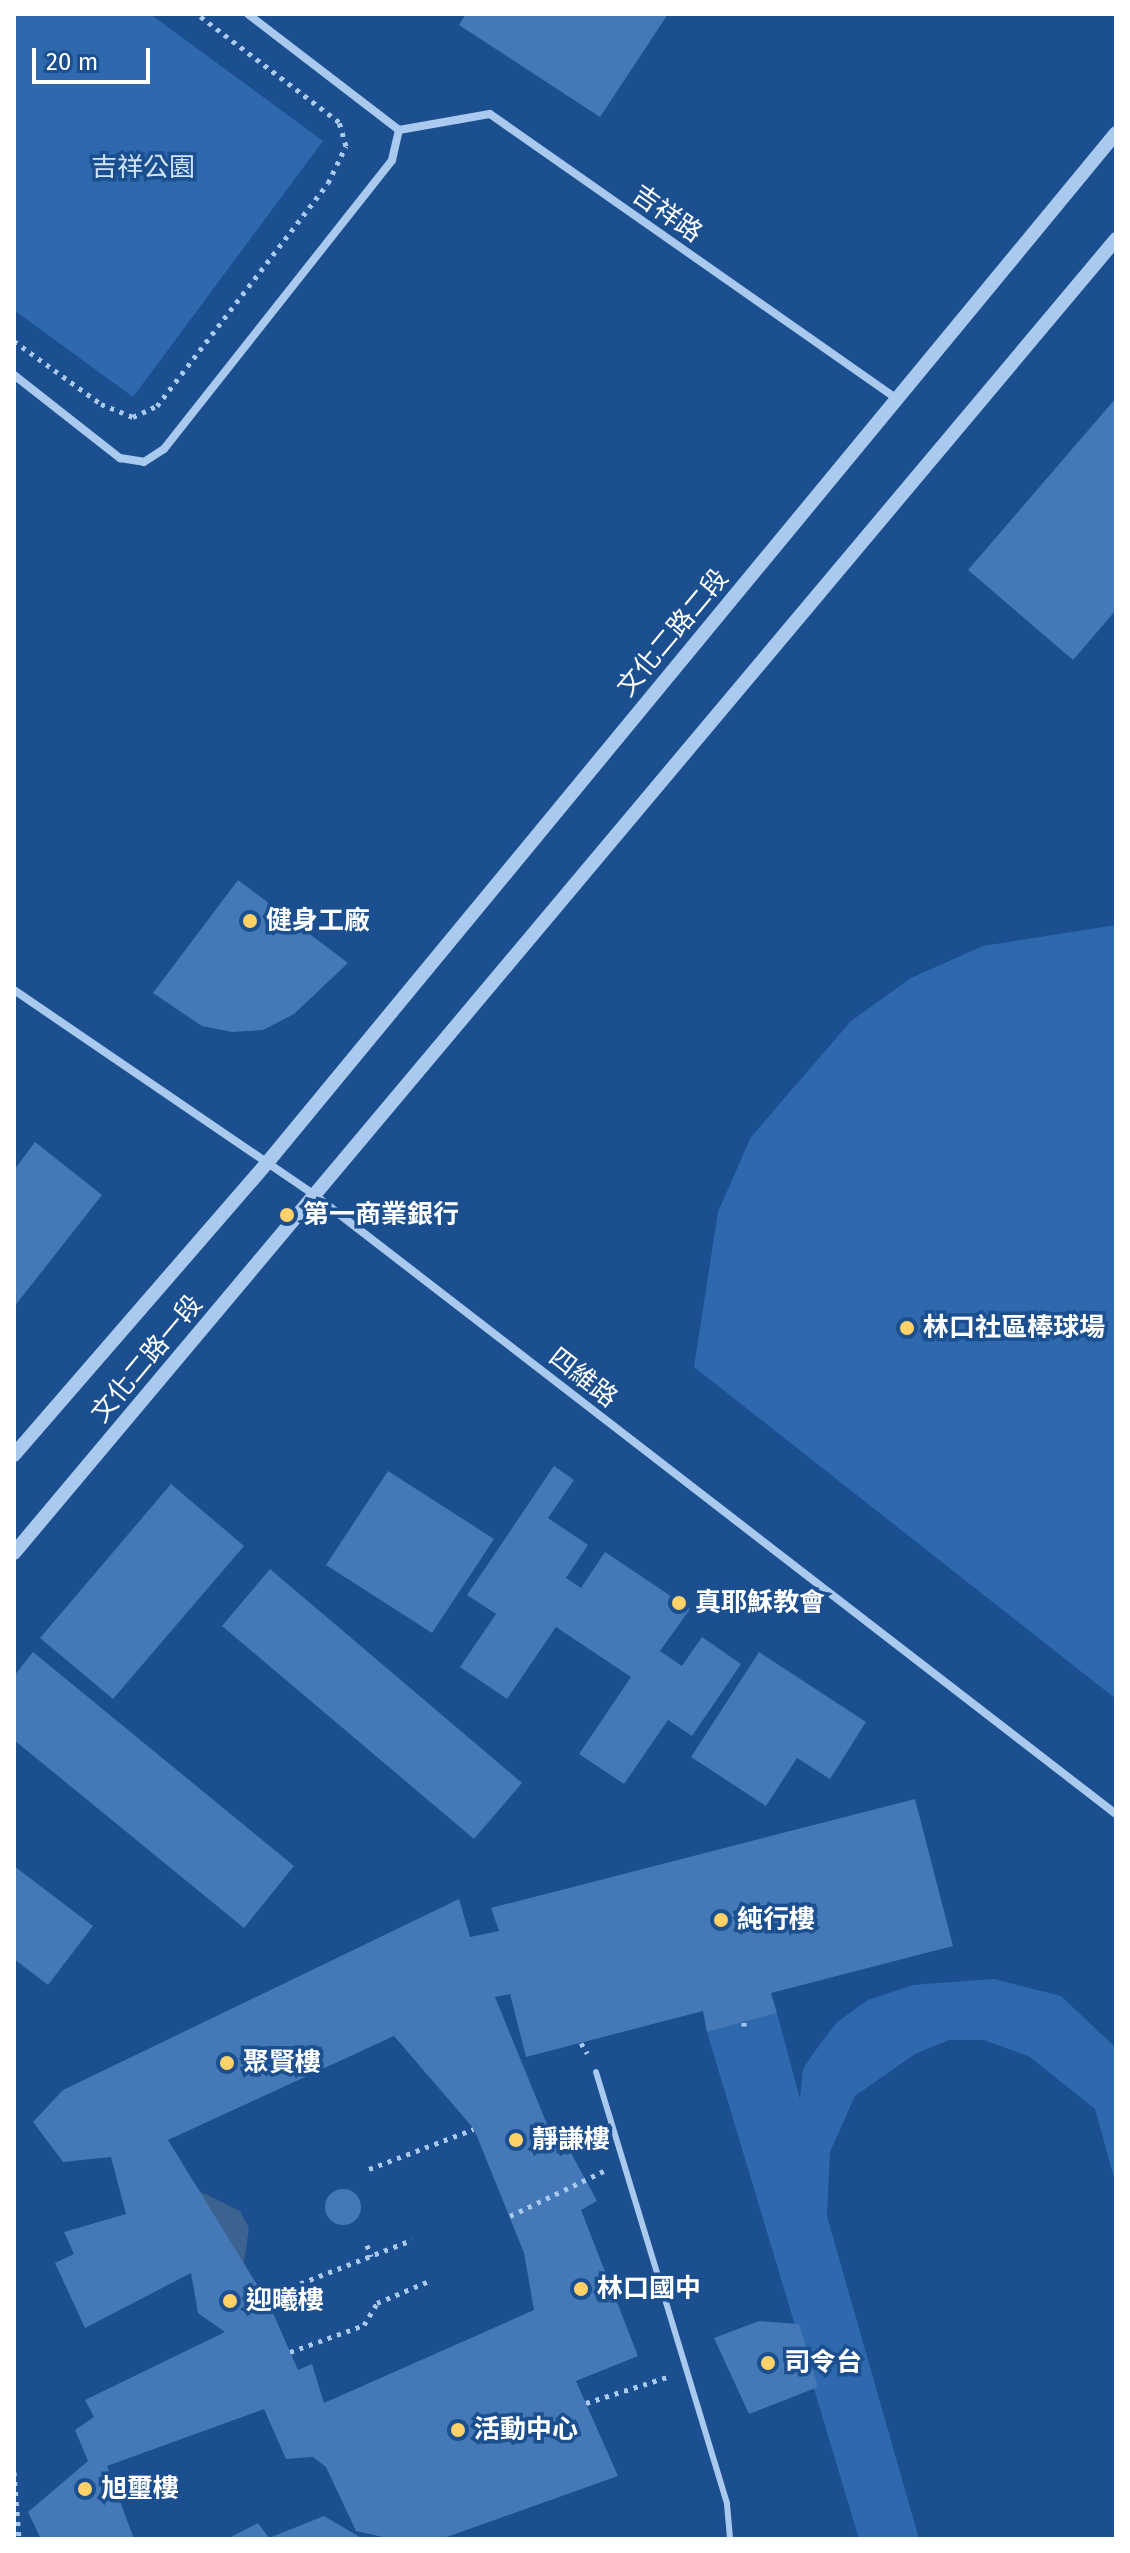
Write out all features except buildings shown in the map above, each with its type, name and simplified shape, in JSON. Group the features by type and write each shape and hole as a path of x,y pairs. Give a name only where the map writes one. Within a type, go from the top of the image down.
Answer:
{"street":[{"path":"14,375 120,458 144,462 164,449 392,160 399,130 248,14"},
{"name":"吉祥路","path":"399,130 490,114 897,399"},
{"name":"文化二路二段","path":"267,1163 1116,133"},
{"path":"317,1197 1116,239"},
{"name":"四維路","path":"14,990 317,1197 1116,1814"},
{"name":"文化二路一段","path":"14,1455 267,1163"},
{"name":"文化二路一段","path":"14,1553 317,1197"}],"lane":[{"path":"596,2072 727,2504 730,2539"}],"path":[{"path":"14,341 101,404 133,417 157,406 328,183 346,146 339,122 197,14"},
{"path":"369,2169 474,2129"},
{"path":"510,2216 623,2162"},
{"path":"263,2298 412,2240"},
{"path":"367,2245 371,2256"},
{"path":"290,2352 364,2325 377,2303 429,2281"},
{"path":"586,2403 687,2371"},
{"path":"14,2472 19,2539"}],"green space":[{"name":"吉祥公園","path":"14,14 150,14 323,141 133,397 14,310"},
{"name":"林口社區棒球場","path":"1116,925 1116,1699 694,1367 718,1212 751,1137 851,1021 911,978 983,946"},
{"path":"994,1979 1061,1996 1116,2048 1116,2185 1095,2109 1030,2057 984,2040 949,2040 915,2054 855,2096 830,2152 827,2216 919,2539 859,2539 707,2032 777,2013 800,2099 803,2069 815,2051 837,2022 868,2000 913,1985"}],"shaded area":[{"path":"197,2190 240,2211 249,2228 243,2269"}],"place":[{"name":"健身工廠","path":"250,921"},
{"name":"第一商業銀行","path":"287,1215"},
{"name":"林口社區棒球場","path":"907,1328"},
{"name":"真耶穌教會","path":"679,1603"},
{"name":"純行樓","path":"721,1920"},
{"name":"聚賢樓","path":"227,2063"},
{"name":"靜謙樓","path":"516,2140"},
{"name":"林口國中","path":"581,2289"},
{"name":"迎曦樓","path":"230,2301"},
{"name":"司令台","path":"768,2363"},
{"name":"活動中心","path":"458,2430"},
{"name":"旭璽樓","path":"85,2489"}]}
